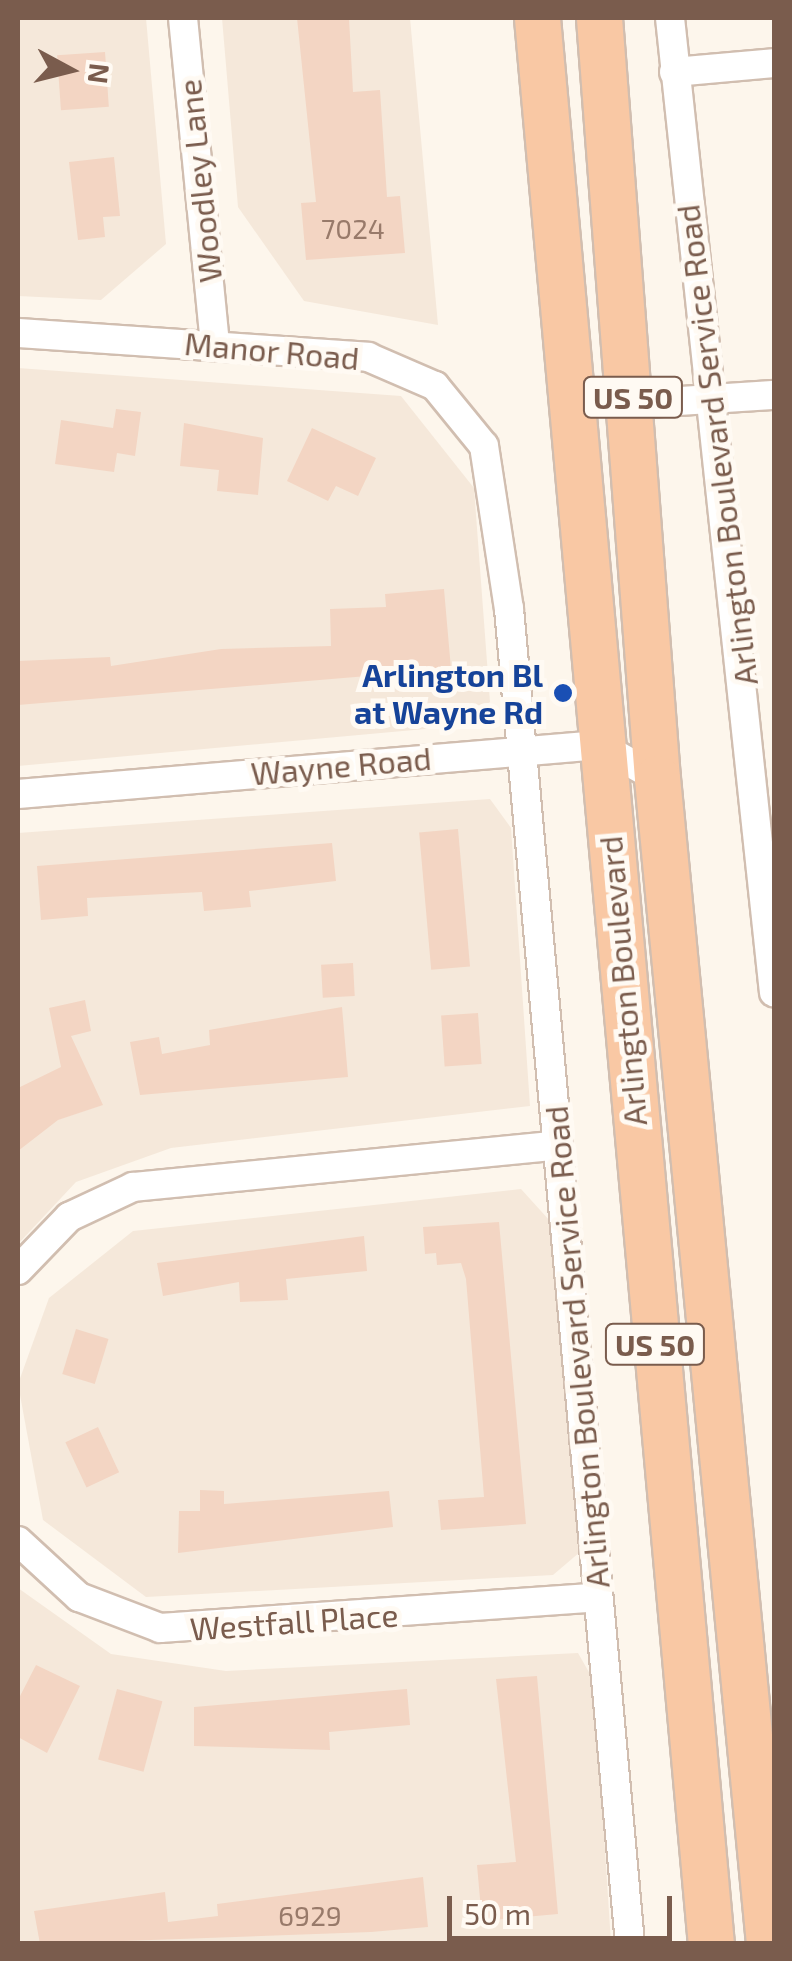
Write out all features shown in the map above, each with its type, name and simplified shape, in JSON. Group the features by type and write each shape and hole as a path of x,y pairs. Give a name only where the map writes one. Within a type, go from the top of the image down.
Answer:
{"highway":[{"name":"Arlington Boulevard","path":"537,18 566,315 599,745 712,1944"},
{"name":"Arlington Boulevard","path":"599,18 634,404 657,778 769,1944"},
{"path":"566,315 600,389 634,404"}],"street":[{"name":"Woodley Lane","path":"183,18 215,344"},
{"name":"Arlington Boulevard Service Road","path":"670,18 774,992"},
{"path":"674,72 774,63"},
{"name":"Manor Road","path":"18,333 215,344 403,368 472,425 497,498 522,751"},
{"path":"634,404 774,395"},
{"path":"599,745 657,778"},
{"name":"Wayne Road","path":"18,794 599,745"},
{"name":"Arlington Boulevard Service Road","path":"522,751 630,1944"},
{"path":"18,1270 69,1217 133,1188 558,1146"},
{"name":"Westfall Place","path":"18,1541 78,1597 160,1628 598,1597"}],"shaded area":[{"path":"18,18 146,18 166,244 101,300 18,296"},
{"path":"222,18 410,18 438,325 304,301 238,207"},
{"path":"18,368 401,396 474,488 490,702 458,726 18,766"},
{"path":"490,799 511,828 530,1106 171,1148 76,1182 18,1244 18,833"},
{"path":"521,1189 550,1221 580,1552 553,1575 146,1597 43,1520 18,1384 49,1298 133,1231"},
{"path":"18,1588 111,1654 226,1671 578,1653 594,1681 611,1943 18,1943"}],"building":[{"path":"297,18 349,18 353,92 380,90 387,197 400,196 405,253 306,260 301,203 316,202"},
{"path":"105,52 109,107 61,110 57,55"},
{"path":"114,157 120,216 103,217 105,237 78,240 69,162"},
{"path":"116,409 141,412 135,456 117,453 114,472 55,464 61,420 113,428"},
{"path":"184,423 263,438 258,495 217,491 219,470 180,466"},
{"path":"312,428 376,458 358,496 336,486 328,501 287,481"},
{"path":"444,589 451,669 18,705 18,661 110,657 111,666 221,649 331,646 330,609 386,607 385,594"},
{"path":"458,829 470,966 431,970 419,832"},
{"path":"332,843 336,881 249,891 251,907 204,911 202,892 87,898 88,916 41,920 37,866"},
{"path":"353,963 355,996 323,998 321,965"},
{"path":"85,1000 91,1031 71,1036 103,1105 58,1120 18,1151 18,1088 61,1067 49,1008"},
{"path":"342,1007 348,1077 140,1095 130,1042 159,1037 162,1054 210,1045 209,1030"},
{"path":"478,1013 482,1064 445,1066 441,1016"},
{"path":"499,1222 526,1524 441,1530 438,1500 484,1497 466,1279 461,1263 437,1265 436,1253 425,1254 423,1227"},
{"path":"364,1236 367,1271 286,1279 288,1300 240,1302 239,1282 163,1296 157,1263"},
{"path":"76,1329 109,1339 95,1384 62,1374"},
{"path":"98,1427 119,1472 87,1488 65,1442"},
{"path":"200,1490 224,1491 224,1504 389,1491 393,1527 178,1553 179,1511 200,1511"},
{"path":"36,1665 80,1686 47,1753 18,1737 18,1700"},
{"path":"537,1676 558,1914 482,1921 477,1865 516,1862 496,1679"},
{"path":"117,1689 162,1701 144,1772 98,1760"},
{"path":"407,1689 410,1725 329,1732 330,1750 194,1746 194,1707"},
{"path":"423,1877 428,1927 371,1932 40,1944 34,1911 165,1892 168,1922 218,1916 217,1904"}],"place":[{"name":"Arlington Bl at Wayne Rd","path":"563,693"}]}
